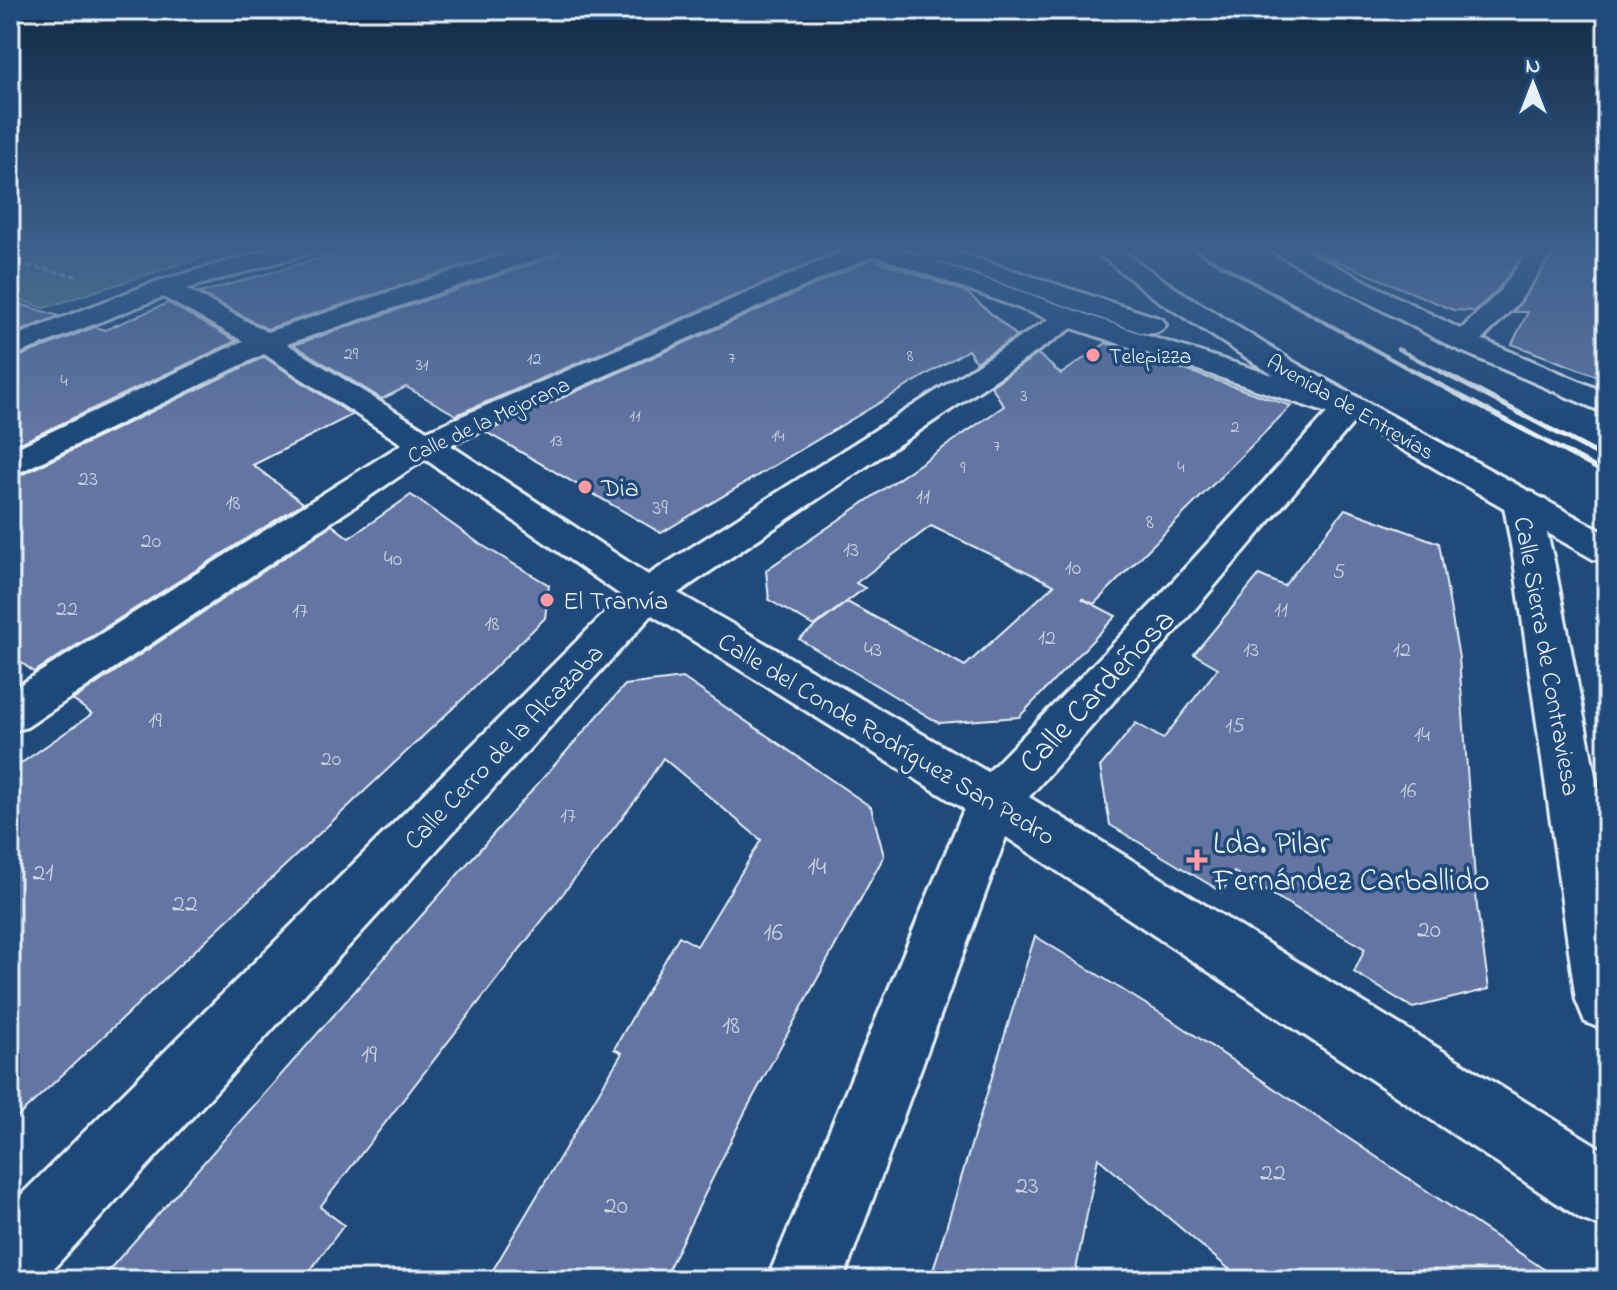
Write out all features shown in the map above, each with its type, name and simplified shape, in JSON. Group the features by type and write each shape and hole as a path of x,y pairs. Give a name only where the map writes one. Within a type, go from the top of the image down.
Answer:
{"street":[{"path":"10,348 110,308"},
{"name":"Calle del Conde Rodríguez San Pedro","path":"203,308 265,342 425,444 648,594 993,801 1607,1193"},
{"path":"10,464 265,342 366,308"},
{"name":"Calle de la Mejorana","path":"10,714 425,444 736,308"},
{"path":"1042,308 1348,409"},
{"path":"1102,308 1150,326"},
{"name":"Avenida de Entrevías","path":"1190,308 1348,409 1607,550"},
{"path":"1399,308 1464,342 1607,405"},
{"path":"1464,342 1498,308"},
{"name":"Calle Cerro de la Alcazaba","path":"10,1260 648,594 1069,318"},
{"name":"Calle Cardeñosa","path":"805,1280 993,801 1168,613 1348,409"},
{"name":"Calle Sierra de Contraviesa","path":"1521,501 1534,561 1607,1000"}],"building":[{"path":"10,308 34,308 59,316 10,335"},
{"path":"156,308 177,308 236,341 10,448 10,360 95,327 105,330"},
{"path":"228,308 331,308 267,329"},
{"path":"402,308 705,308 456,415 406,387 382,399 294,345"},
{"path":"762,308 985,308 1017,336 976,362 968,350 661,533 486,432"},
{"path":"1449,308 1478,308 1475,311"},
{"path":"1517,308 1607,308 1607,380 1512,344 1528,312 1514,312"},
{"path":"1106,343 1291,406 1094,604 1081,598 1116,616 1019,717 939,723 799,639 847,602 965,666 1054,585 931,526 856,583 865,588 814,626 769,600 766,570 1004,406 991,386 1038,354 1061,374"},
{"path":"264,357 352,415 253,465 303,503 34,672 10,654 10,477 23,474"},
{"path":"411,495 480,544 549,585 545,618 10,1124 10,771 92,714 73,700 332,525 349,538"},
{"path":"1345,509 1439,543 1459,658 1477,907 1489,989 1413,1008 1354,972 1365,949 1234,872 1222,892 1110,825 1100,767 1136,723 1163,739 1218,668 1194,654 1259,575 1284,586"},
{"path":"683,678 871,807 884,856 745,1112 663,1280 487,1280 622,1053 614,1049 679,936 697,946 761,840 663,758 638,797 320,1207 344,1225 303,1280 100,1280 625,685"},
{"path":"1035,936 1178,1024 1560,1280 1242,1280 1098,1158 1074,1280 930,1280"}],"railway":[{"path":"1300,308 1413,371"},
{"path":"1398,349 1440,371"},
{"path":"1410,369 1607,474"},
{"path":"1436,369 1607,459"}],"place":[{"name":"Telepizza","path":"1093,355"},
{"name":"Dia","path":"585,487"},
{"name":"El Tranvía","path":"547,600"},
{"name":"Lda. Pilar Fernández Carballido","path":"1197,860"}]}
